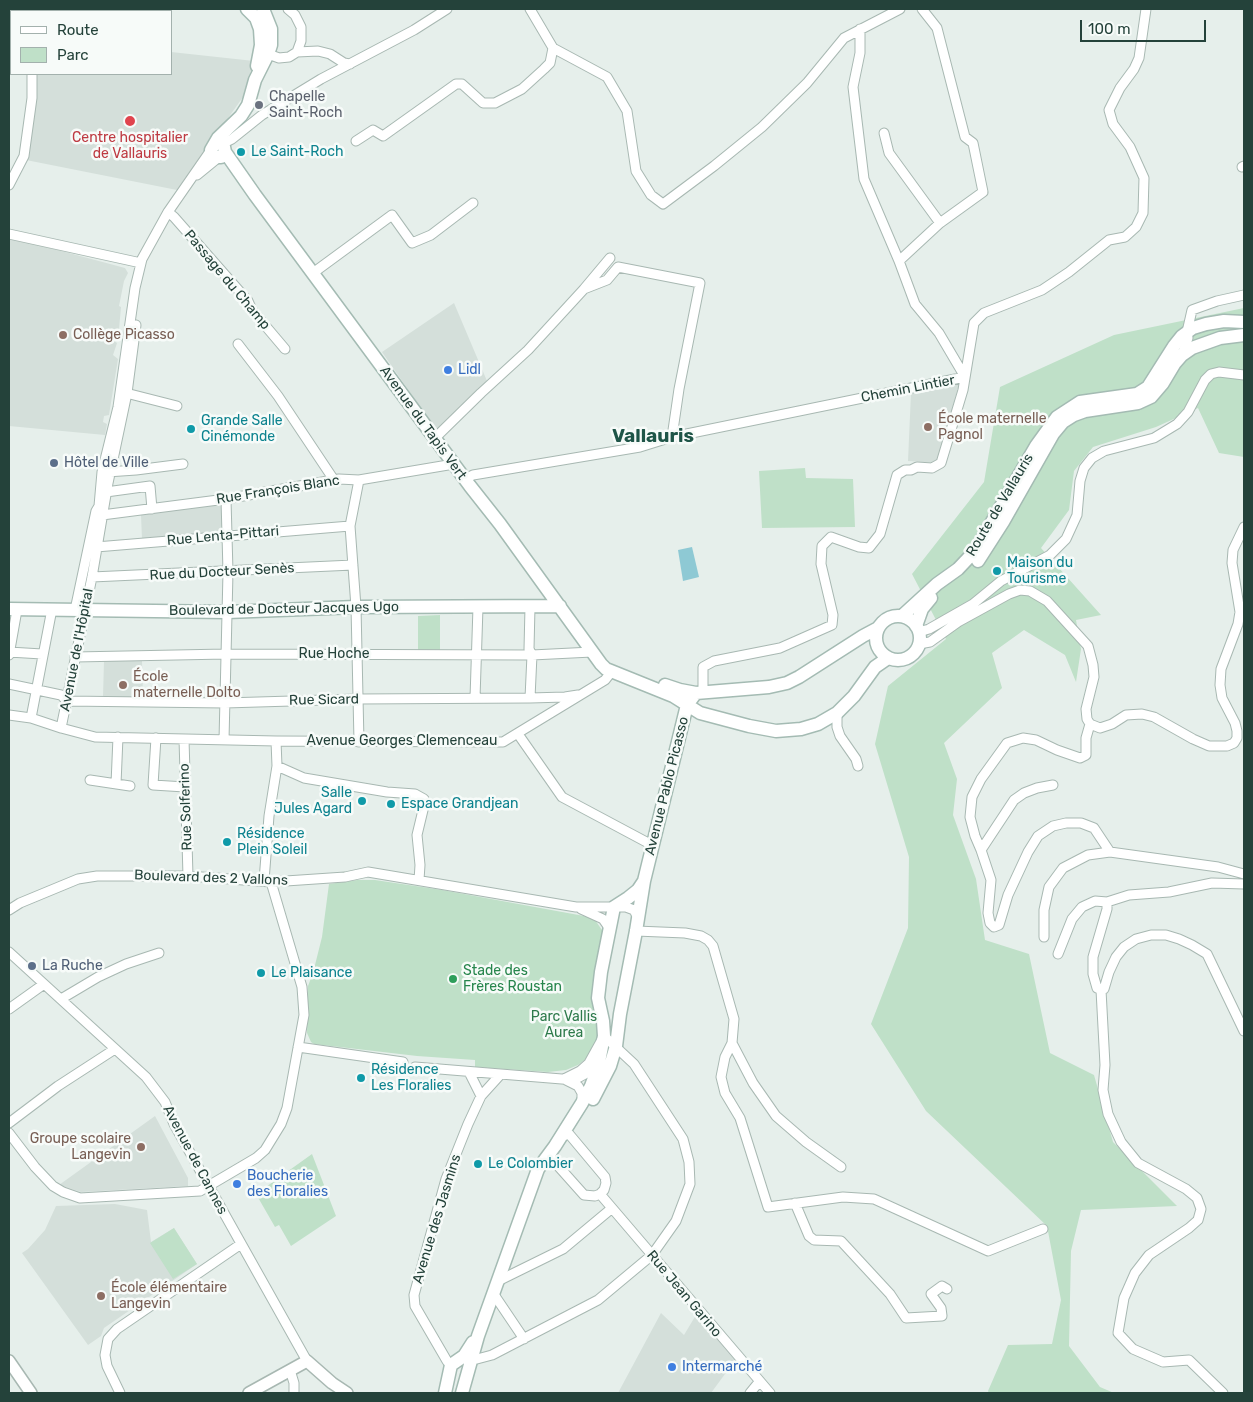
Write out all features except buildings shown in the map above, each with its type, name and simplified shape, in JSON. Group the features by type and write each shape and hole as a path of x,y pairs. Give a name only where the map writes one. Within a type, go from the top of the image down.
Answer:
{"main road":[{"path":"255,13 271,29 271,46 255,80"},
{"path":"220,150 218,138 241,116 248,105 255,80 261,36 255,13"},
{"name":"Avenue du Tapis Vert","path":"220,150 238,171 601,664 612,671"},
{"name":"Route de Vallauris","path":"902,616 937,584 958,569 975,551 1036,446 1057,417 1080,402 1137,394 1148,387 1174,346 1193,328 1224,321 1244,322"},
{"name":"Route de Vallauris","path":"918,634 922,609 927,602 973,566 982,556 1053,434 1064,422 1074,415 1085,411 1138,403 1151,397 1182,355 1192,348 1204,342 1220,338 1244,335"},
{"name":"Boulevard de Docteur Jacques Ugo","path":"13,609 227,612 356,607 560,606"},
{"path":"612,671 643,677 680,690 700,693 769,687 799,678 878,628 886,619 902,616 910,620 918,634 912,655 900,660 883,655 877,645 876,634 878,628"},
{"path":"612,671 673,696 700,713 776,731 801,729 818,724 836,713 854,696 875,667 888,658"},
{"name":"Avenue Pablo Picasso","path":"611,1042 620,1014 652,845 687,705 700,693"},
{"path":"462,1393 478,1336 532,1186 551,1155 581,1117 603,1080 611,1042 598,998 614,906 638,890 644,881"},
{"path":"565,1136 611,1042"},
{"path":"445,1393 452,1366 464,1356 478,1336"},
{"path":"452,1366 453,1377 459,1379 469,1368"}],"street":[{"path":"268,54 279,58 289,58 297,52 301,41 300,27 295,15 288,9"},
{"path":"220,150 262,116 321,79 414,30 447,9"},
{"path":"530,9 553,48 607,77 627,111 636,171 651,195 662,204 714,166 762,127 807,83 844,38 900,9"},
{"path":"899,261 940,223 983,192 973,143 965,137 937,28 922,9"},
{"name":"Chemin Lintier","path":"465,479 473,475 640,447 672,438 965,377 974,323 984,313 1042,290 1069,272 1109,240 1125,236 1136,227 1144,213 1144,178 1130,147 1113,124 1109,110 1120,88 1134,69 1138,58 1146,9"},
{"path":"700,693 703,667 714,661 780,648 832,625 833,615 821,564 822,546 831,537 860,547 869,548 874,544 880,534 896,475 917,467 932,468 941,463 963,390 965,377 939,333 915,304 864,179 853,87 860,53 860,29"},
{"path":"301,41 318,51 330,54 344,63 350,64"},
{"path":"356,141 373,130 383,136 456,84 462,84 483,103 495,103 522,89 544,70 550,62 553,48"},
{"path":"297,52 318,51"},
{"path":"9,185 20,167 24,156 32,98 32,75"},
{"path":"884,133 889,153 940,223"},
{"name":"Avenue de l'Hôpital","path":"61,728 75,657 80,610 89,573 106,472 124,392 140,288 141,263 168,212 188,184 220,150"},
{"path":"313,273 392,215 412,243 431,235 472,204"},
{"name":"Passage du Champ","path":"168,212 248,301 252,310 285,349"},
{"path":"9,234 141,263"},
{"path":"435,438 481,392 528,350 610,258"},
{"path":"584,289 607,280 618,267 700,283 679,389 672,438"},
{"path":"1182,355 1188,338 1187,332 1192,310 1217,301 1244,295"},
{"path":"238,344 278,396 334,480"},
{"path":"918,634 973,604 1001,580 1050,555 1066,539 1077,515 1080,482 1084,468 1092,458 1104,451 1154,438 1177,424 1188,412 1205,380 1211,374 1219,372 1244,375"},
{"path":"124,392 177,406"},
{"path":"106,472 183,464"},
{"name":"Rue François Blanc","path":"101,509 152,509 226,499 334,480 359,480 454,464"},
{"path":"359,480 350,526 356,607 359,742"},
{"path":"104,489 150,486 152,509"},
{"path":"224,740 228,572 226,499"},
{"name":"Rue Lenta-Pittari","path":"93,550 350,526"},
{"path":"918,634 930,642 958,622 1009,594 1020,590 1030,591 1046,601 1088,646 1094,677 1086,708 1087,719 1090,724 1100,728 1112,724 1126,715 1142,714 1154,717 1209,746 1227,746 1234,743 1238,738 1235,723 1222,698 1220,685 1221,670 1238,624 1240,612 1232,550 1244,527"},
{"name":"Rue du Docteur Senès","path":"89,573 228,572 353,565"},
{"path":"475,698 478,607"},
{"path":"530,607 529,649 532,655 530,698"},
{"path":"13,609 9,653 42,654"},
{"path":"31,718 52,609"},
{"name":"Rue Hoche","path":"75,657 226,654 532,655 592,652"},
{"name":"Avenue Georges Clemenceau","path":"9,715 31,718 95,737 276,741 503,742 605,680 612,671"},
{"path":"9,684 61,695 67,701"},
{"name":"Rue Sicard","path":"67,701 225,703 358,699 564,698 581,694"},
{"path":"836,713 840,736 856,759 858,766"},
{"path":"818,724 840,736"},
{"path":"1090,724 1086,738 1086,755 1080,758 1036,740 1022,738 1007,744 981,779 972,797 970,817 974,836 991,880 988,913 990,922 994,927 999,925 1008,894 1022,869 1028,852 1038,836 1053,826 1066,823 1081,823 1094,828 1110,852"},
{"path":"518,734 562,797 652,845"},
{"path":"116,784 118,737"},
{"path":"156,738 153,784 186,787"},
{"name":"Rue Solferino","path":"184,739 188,876"},
{"path":"9,1133 44,1178 58,1190 71,1195 89,1198 195,1192 209,1187 266,1150 281,1124 287,1108 304,1014 302,987 267,881 269,816 277,766 276,741"},
{"path":"277,766 304,778 387,792 415,794 424,799 417,834 420,865 419,880"},
{"path":"90,780 130,786"},
{"path":"981,850 1014,800 1024,792 1053,785"},
{"path":"1044,937 1044,910 1049,887 1063,868 1088,855 1110,852 1218,867 1244,874"},
{"name":"Boulevard des 2 Vallons","path":"9,910 28,900 87,877 188,876 267,881 345,877 368,872 576,907"},
{"path":"1058,954 1072,919 1082,907 1095,901 1107,902 1129,895 1169,892 1212,883 1244,884"},
{"path":"1107,902 1107,909 1093,957 1093,974 1099,989 1105,1064 1103,1090 1108,1114 1121,1142 1138,1163 1186,1189 1197,1198 1201,1209 1198,1220 1149,1255 1135,1273 1124,1298 1118,1333 1133,1349 1164,1362 1189,1360 1223,1393"},
{"path":"576,907 626,907 634,910 638,918"},
{"path":"576,907 603,920 610,929"},
{"path":"636,932 685,933 701,936 713,946 734,1019 732,1043 725,1056 721,1077 725,1093 740,1118 768,1206 843,1198 874,1199 988,1252 1042,1229"},
{"path":"1099,989 1104,989 1109,972 1124,947 1136,939 1151,934 1166,935 1192,944 1207,954 1244,1030"},
{"name":"Avenue de Cannes","path":"9,952 146,1077 165,1102 174,1124 307,1361 332,1383 347,1393"},
{"path":"61,999 126,964 159,953"},
{"path":"9,1009 44,984"},
{"path":"601,1012 612,1016 620,1014"},
{"path":"469,1368 478,1360 524,1339 598,1300 652,1255 676,1221 690,1184 689,1162 683,1139 634,1064 611,1042 577,1076"},
{"path":"732,1043 753,1083 776,1116 806,1142 841,1167"},
{"path":"298,1047 403,1062"},
{"path":"9,1123 58,1086 114,1049"},
{"path":"415,1067 564,1079 598,1067"},
{"path":"469,1072 481,1096"},
{"name":"Avenue des Jasmins","path":"452,1366 447,1361 415,1306 414,1296 446,1179 481,1096 500,1075"},
{"path":"577,1076 591,1086 594,1092 581,1117"},
{"path":"564,1079 578,1086 582,1093 582,1103"},
{"path":"551,1155 584,1195 600,1194 606,1183 605,1178 565,1136"},
{"name":"Rue Jean Garino","path":"600,1194 770,1393"},
{"path":"795,1203 809,1236 814,1240 841,1240 890,1294 906,1318 942,1316 941,1308 931,1294 942,1286 947,1289"},
{"path":"524,1339 496,1287 563,1249 612,1209"},
{"path":"120,1393 107,1366 105,1356 106,1347 112,1334 241,1244"},
{"path":"9,1360 31,1393"},
{"path":"249,1393 307,1361"},
{"path":"290,1370 294,1383 294,1393"},
{"path":"750,1393 759,1382"}],"shaded area":[{"name":"Centre hospitalier de Vallauris","path":"172,52 254,61 243,97 177,190 26,160 36,100 36,75 172,75"},
{"name":"Collège Picasso","path":"9,237 125,268 128,273 124,281 119,306 121,307 119,329 114,341 117,343 113,355 118,359 109,415 104,416 103,422 107,424 105,435 9,426"},
{"path":"454,303 487,381 436,430 382,352"},
{"name":"École maternelle Pagnol","path":"959,384 937,463 908,461 911,393"},
{"path":"223,503 223,531 142,539 141,515"},
{"name":"École maternelle Dolto","path":"104,661 142,661 143,697 103,697"},
{"name":"Groupe scolaire Langevin","path":"155,1116 188,1178 188,1186 81,1192 59,1185"},
{"name":"École élémentaire Langevin","path":"115,1204 147,1210 151,1242 174,1228 197,1264 104,1328 101,1336 88,1345 22,1253 45,1230 56,1206"},
{"path":"661,1313 684,1335 696,1315 736,1359 711,1393 618,1393"}],"green space":[{"path":"1244,308 1244,457 1219,453 1198,408 1156,427 1093,447 1074,471 1069,510 1041,548 1101,615 1076,620 1081,649 1076,682 1065,655 1024,630 992,653 1002,688 944,743 957,779 953,815 976,879 985,940 1029,954 1050,1053 1094,1075 1113,1142 1177,1206 1081,1210 1071,1251 1069,1346 1100,1387 1114,1393 989,1393 988,1391 1008,1345 1052,1344 1061,1300 1047,1226 926,1111 871,1024 908,928 909,857 875,744 888,686 946,639 912,574 984,482 1000,387 1114,335"},
{"path":"805,468 806,478 853,479 855,527 762,528 759,471"},
{"path":"440,615 440,650 418,650 418,616"},
{"name":"Stade des Frères Roustan","path":"357,880 375,880 442,890 584,916 595,920 602,930 603,938 594,1006 598,1038 597,1044 587,1058 578,1065 566,1070 548,1072 475,1067 475,1060 417,1056 314,1044 311,1042 307,1033 308,986 322,937 329,884"},
{"path":"312,1154 336,1216 291,1246 279,1225 275,1227 256,1194"},
{"path":"174,1228 197,1264 173,1279 150,1243"}],"water":[{"path":"692,547 699,577 683,581 678,550"}],"place":[{"name":"Chapelle Saint-Roch","path":"259,105"},
{"name":"Centre hospitalier de Vallauris","path":"130,121"},
{"name":"Le Saint-Roch","path":"241,152"},
{"name":"Collège Picasso","path":"63,335"},
{"name":"Lidl","path":"448,370"},
{"name":"École maternelle Pagnol","path":"928,427"},
{"name":"Grande Salle Cinémonde","path":"191,429"},
{"name":"Hôtel de Ville","path":"54,463"},
{"name":"Maison du Tourisme","path":"997,571"},
{"name":"École maternelle Dolto","path":"123,685"},
{"name":"Salle Jules Agard","path":"362,801"},
{"name":"Espace Grandjean","path":"391,804"},
{"name":"Résidence Plein Soleil","path":"227,842"},
{"name":"La Ruche","path":"32,966"},
{"name":"Le Plaisance","path":"261,973"},
{"name":"Stade des Frères Roustan","path":"453,979"},
{"name":"Résidence Les Floralies","path":"361,1078"},
{"name":"Groupe scolaire Langevin","path":"141,1147"},
{"name":"Le Colombier","path":"478,1164"},
{"name":"Boucherie des Floralies","path":"237,1184"},
{"name":"École élémentaire Langevin","path":"101,1296"},
{"name":"Intermarché","path":"672,1367"}],"district":[{"name":"Vallauris","path":"653,437"}],"park label":[{"name":"Parc Vallis Aurea","path":"564,1026"}]}
